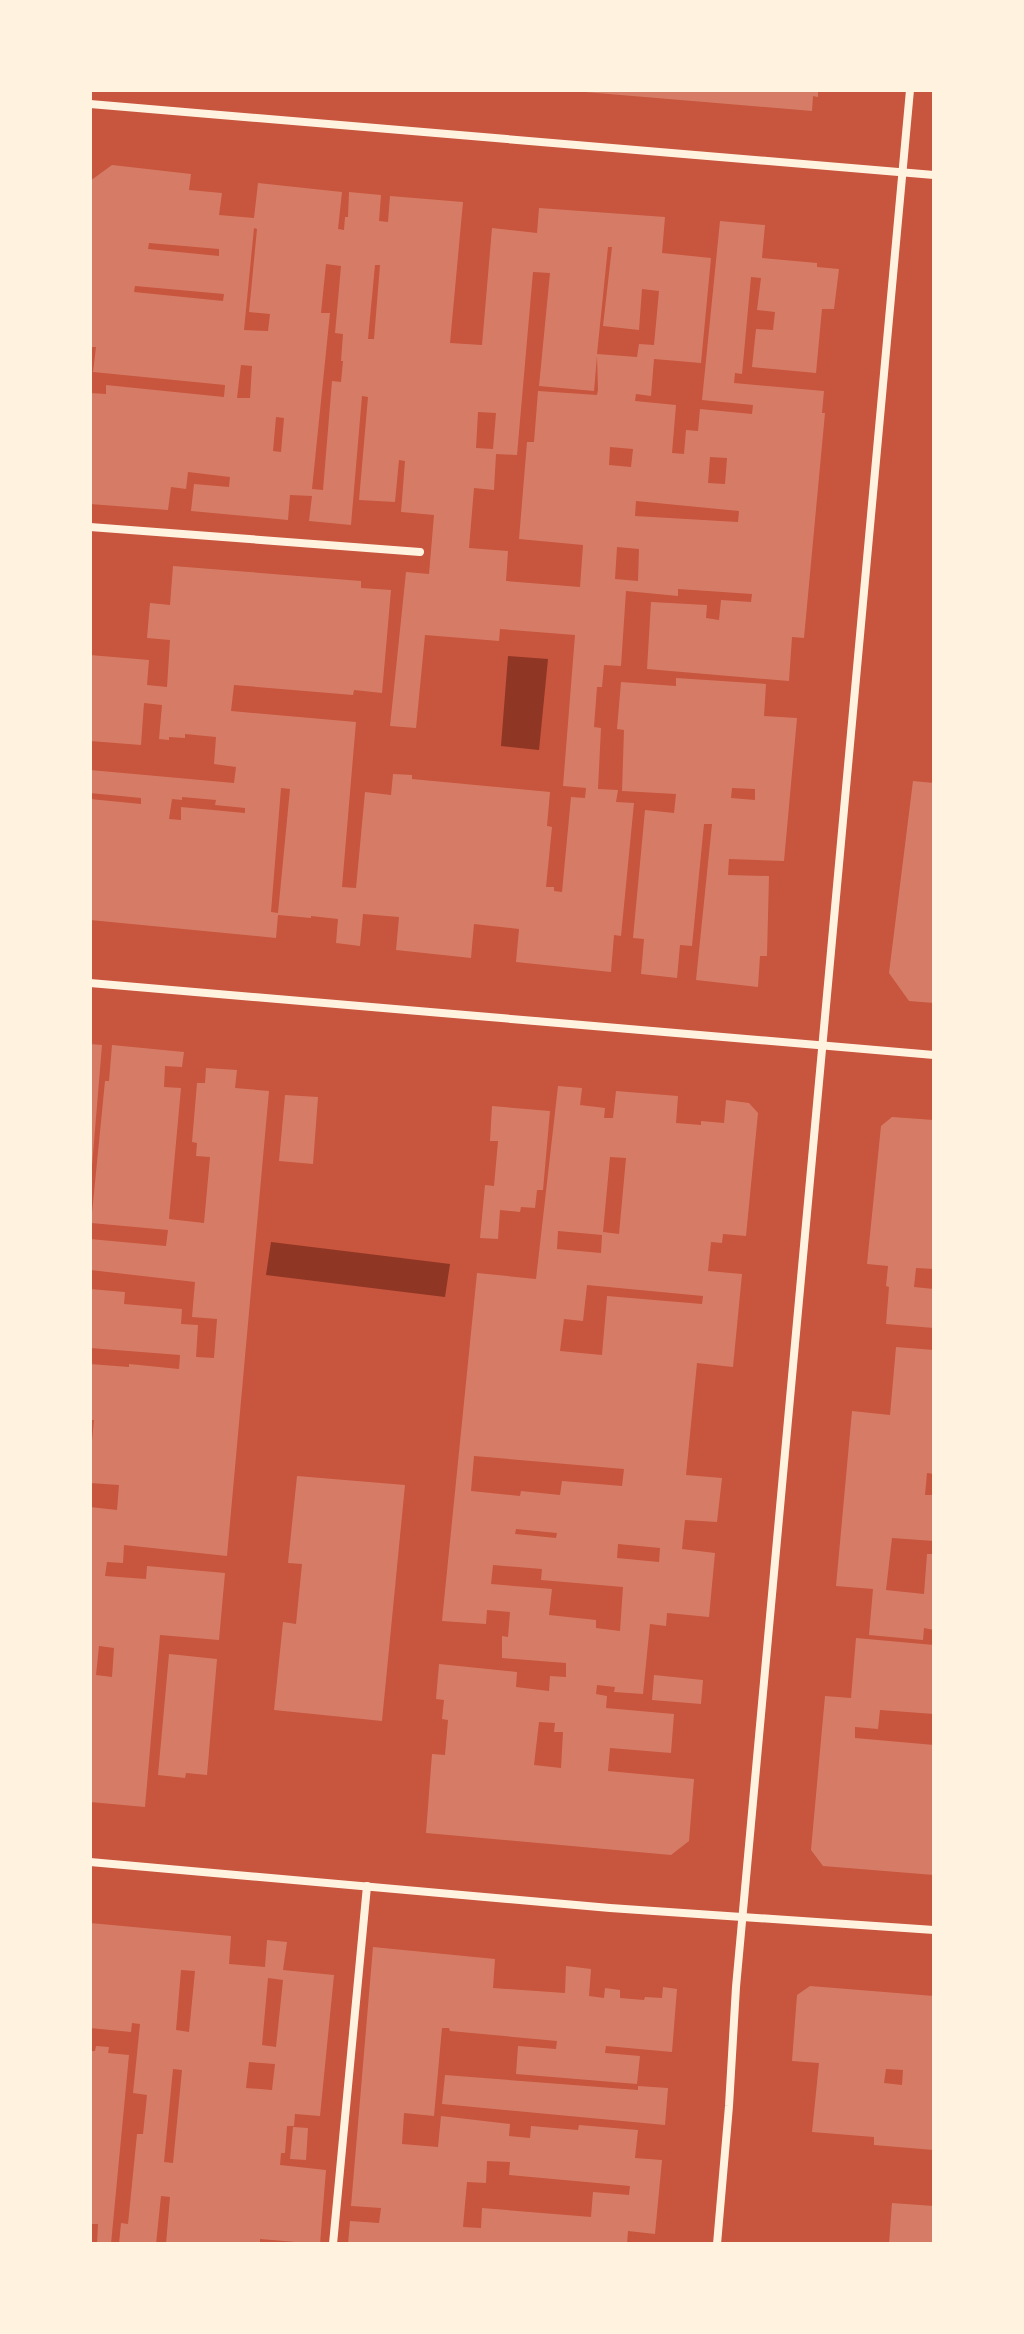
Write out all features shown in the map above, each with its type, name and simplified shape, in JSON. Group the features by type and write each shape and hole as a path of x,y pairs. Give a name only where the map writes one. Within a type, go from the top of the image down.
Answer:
{"street":[{"path":"717,2244 736,1987 910,90"},
{"path":"90,104 934,175"},
{"path":"90,527 420,552"},
{"path":"90,983 934,1055"},
{"path":"90,1862 610,1908 934,1930"},
{"path":"333,2244 367,1886"}],"shaded area":[{"path":"508,656 548,659 539,750 501,746"},
{"path":"271,1242 450,1264 445,1297 266,1275"}],"building":[{"path":"585,90 818,90 818,97 813,96 812,111"},
{"path":"112,165 191,174 189,190 222,193 219,215 254,218 258,183 342,192 338,229 344,230 349,192 381,195 379,221 388,222 390,196 463,202 450,343 482,345 492,228 537,233 539,208 665,217 662,253 711,258 701,363 654,359 651,396 636,394 635,401 676,405 672,453 684,454 686,430 698,431 700,409 752,414 753,405 702,400 720,221 765,225 762,258 817,263 817,267 839,269 834,309 822,309 816,373 752,367 756,329 773,330 775,312 757,310 761,278 751,277 742,374 735,373 734,383 824,391 822,413 825,413 804,638 792,637 789,681 647,669 651,602 707,605 706,618 719,620 721,600 751,602 752,594 678,589 678,596 626,591 621,666 604,665 602,687 597,687 594,727 601,728 598,789 618,790 616,802 634,803 621,936 614,935 611,972 516,962 519,929 474,924 471,958 396,950 399,917 363,914 360,946 336,943 338,919 311,916 278,915 276,938 90,920 90,799 141,804 141,798 90,793 90,770 234,783 236,767 214,764 216,737 185,734 185,738 159,739 162,705 144,703 141,745 90,741 90,655 149,660 147,685 167,687 170,640 147,638 150,603 170,605 173,566 361,581 361,588 391,590 382,693 354,690 353,695 234,685 231,711 356,722 342,887 356,888 365,792 391,795 393,774 412,775 412,779 550,792 547,826 552,827 546,887 562,892 571,797 585,798 586,788 563,786 575,635 500,629 499,641 425,635 416,728 390,726 406,572 429,574 434,515 401,512 405,461 399,460 395,502 359,500 368,397 362,396 351,525 309,521 312,496 290,495 288,520 191,511 194,484 229,487 230,477 188,472 186,489 171,487 168,510 90,504 90,393 106,394 106,385 224,397 225,385 93,372 96,347 90,347 90,181","holes":["254,228 257,229 249,312 270,314 268,331 244,330","149,243 219,249 219,256 148,249","608,247 612,247 603,326 639,330 642,289 659,291 654,345 639,344 637,357 597,354","326,264 341,266 335,333 343,334 343,361 341,382 332,381 323,490 312,489 330,313 321,313","375,265 380,265 374,339 368,339","533,272 550,273 539,386 594,391 597,356 598,390 597,395 538,391 534,442 527,442 519,539 583,545 580,587 506,581 508,551 469,548 474,488 494,490 496,454 517,455","135,286 224,294 223,301 134,292","241,365 252,366 250,398 237,398","478,412 496,413 493,449 476,448","276,417 284,418 281,452 273,451","610,447 633,449 631,467 609,465","710,457 727,458 725,484 708,483","636,501 739,511 738,522 635,516","617,547 639,549 638,581 615,579","281,788 290,789 278,913 271,912","182,797 216,800 215,805 245,808 245,813 181,807 181,820 169,819 172,799 182,800"]},
{"path":"676,678 766,684 764,716 797,718 784,861 729,859 728,875 769,876 767,956 760,956 758,987 696,980 712,824 704,824 692,946 680,945 677,978 641,974 644,939 633,938 645,810 674,813 676,794 622,791 624,730 617,729 621,682 676,686","holes":["732,788 755,789 755,800 731,798"]},
{"path":"913,781 934,783 934,1003 909,1001 889,973"},
{"path":"90,1044 102,1045 92,1166 90,1165"},
{"path":"112,1045 184,1052 182,1067 165,1066 164,1087 181,1088 169,1219 204,1223 210,1157 196,1156 197,1143 192,1142 197,1083 205,1083 206,1068 237,1070 235,1088 269,1091 227,1556 124,1545 123,1563 107,1562 105,1576 146,1579 147,1566 225,1573 219,1640 160,1635 145,1807 90,1802 90,1507 117,1510 119,1485 90,1483 90,1441 94,1420 90,1420 90,1364 179,1369 180,1355 90,1348 90,1289 125,1292 124,1304 182,1309 181,1324 198,1325 196,1357 214,1358 217,1319 192,1317 195,1282 90,1270 90,1239 166,1246 168,1230 91,1223 105,1081 109,1081","holes":["99,1646 114,1648 112,1677 96,1675"]},
{"path":"558,1086 582,1088 580,1105 605,1108 604,1118 613,1118 616,1091 678,1096 676,1123 724,1123 726,1100 749,1103 758,1113 746,1236 723,1234 722,1243 711,1242 708,1271 742,1274 733,1367 697,1363 686,1475 722,1478 717,1522 685,1520 682,1549 715,1553 709,1617 667,1613 666,1626 650,1624 643,1694 614,1692 615,1687 597,1685 596,1694 607,1696 606,1708 674,1714 671,1753 610,1748 608,1771 694,1779 689,1841 671,1855 426,1833 432,1754 445,1755 448,1720 442,1719 444,1700 436,1699 439,1664 517,1672 516,1687 549,1691 550,1676 566,1677 566,1663 502,1658 502,1636 508,1637 510,1612 487,1610 486,1624 442,1621 477,1273 536,1279","holes":["610,1157 626,1158 619,1234 603,1232","558,1231 602,1235 601,1253 557,1249","587,1285 703,1296 702,1304 607,1296 602,1355 560,1351 564,1319 583,1321","474,1456 624,1469 622,1486 562,1481 560,1495 521,1491 520,1496 471,1491","516,1529 557,1533 556,1538 515,1534","618,1544 660,1548 659,1562 617,1558","493,1565 542,1569 541,1580 623,1587 620,1631 596,1628 596,1620 549,1615 552,1589 491,1584","539,1722 555,1723 554,1732 563,1732 561,1768 534,1765"]},
{"path":"285,1095 318,1097 313,1164 279,1161"},
{"path":"492,1106 550,1111 543,1190 537,1190 535,1208 521,1207 520,1212 500,1210 498,1239 480,1238 485,1185 494,1186 498,1141 490,1141"},
{"path":"892,1117 934,1120 934,1269 916,1268 914,1287 934,1289 934,1328 886,1324 888,1266 867,1264 881,1126"},
{"path":"896,1347 934,1350 934,1474 927,1473 925,1495 934,1495 934,1541 892,1538 886,1590 924,1594 927,1554 934,1554 934,1630 924,1628 923,1640 869,1635 873,1589 836,1586 852,1411 890,1415"},
{"path":"297,1476 405,1485 382,1721 274,1710 283,1622 296,1624 302,1564 288,1563"},
{"path":"856,1638 934,1645 934,1714 880,1710 878,1729 855,1727 855,1738 934,1745 934,1875 823,1866 811,1850 825,1696 851,1698"},
{"path":"169,1654 217,1659 207,1775 186,1773 185,1778 158,1775"},
{"path":"654,1675 703,1680 701,1704 652,1700"},
{"path":"90,1923 231,1936 229,1964 265,1967 267,1940 287,1942 283,1970 334,1975 320,2116 295,2114 294,2126 287,2126 285,2153 281,2153 280,2165 326,2170 320,2244 260,2239 260,2244 166,2244 170,2197 161,2196 156,2244 119,2244 121,2223 128,2224 137,2134 143,2134 147,2095 133,2093 140,2024 132,2023 131,2032 90,2028","holes":["181,1970 195,1971 189,2032 176,2030","268,1978 283,1980 276,2047 262,2045","249,2062 275,2064 272,2090 246,2088","173,2069 182,2070 173,2163 164,2162"]},
{"path":"373,1947 495,1959 493,1988 565,1993 566,1966 591,1969 589,1996 604,1998 605,1988 620,1990 620,1998 644,2000 645,1997 662,1998 663,1987 677,1989 672,2052 606,2046 605,2053 640,2056 637,2084 516,2074 518,2046 556,2049 557,2041 442,2028 434,2116 404,2113 402,2144 438,2147 441,2116 510,2124 509,2136 530,2138 531,2126 578,2130 579,2125 638,2130 635,2158 662,2160 655,2234 628,2231 627,2244 348,2244 350,2221 379,2223 381,2208 351,2206","holes":["487,2161 510,2162 509,2175 630,2186 629,2195 593,2192 591,2217 482,2208 481,2228 463,2227 467,2182 486,2183"]},
{"path":"810,1986 934,1996 934,2150 874,2145 874,2137 812,2132 819,2063 792,2061 797,1995","holes":["886,2069 903,2070 902,2085 884,2083"]},
{"path":"96,2046 109,2047 108,2053 129,2055 111,2244 97,2244 98,2224 90,2224 90,2051 95,2051"},
{"path":"445,2075 638,2090 638,2086 668,2088 665,2125 442,2104"},
{"path":"293,2127 308,2128 306,2160 290,2159"},
{"path":"892,2203 934,2206 934,2244 889,2244"}]}
